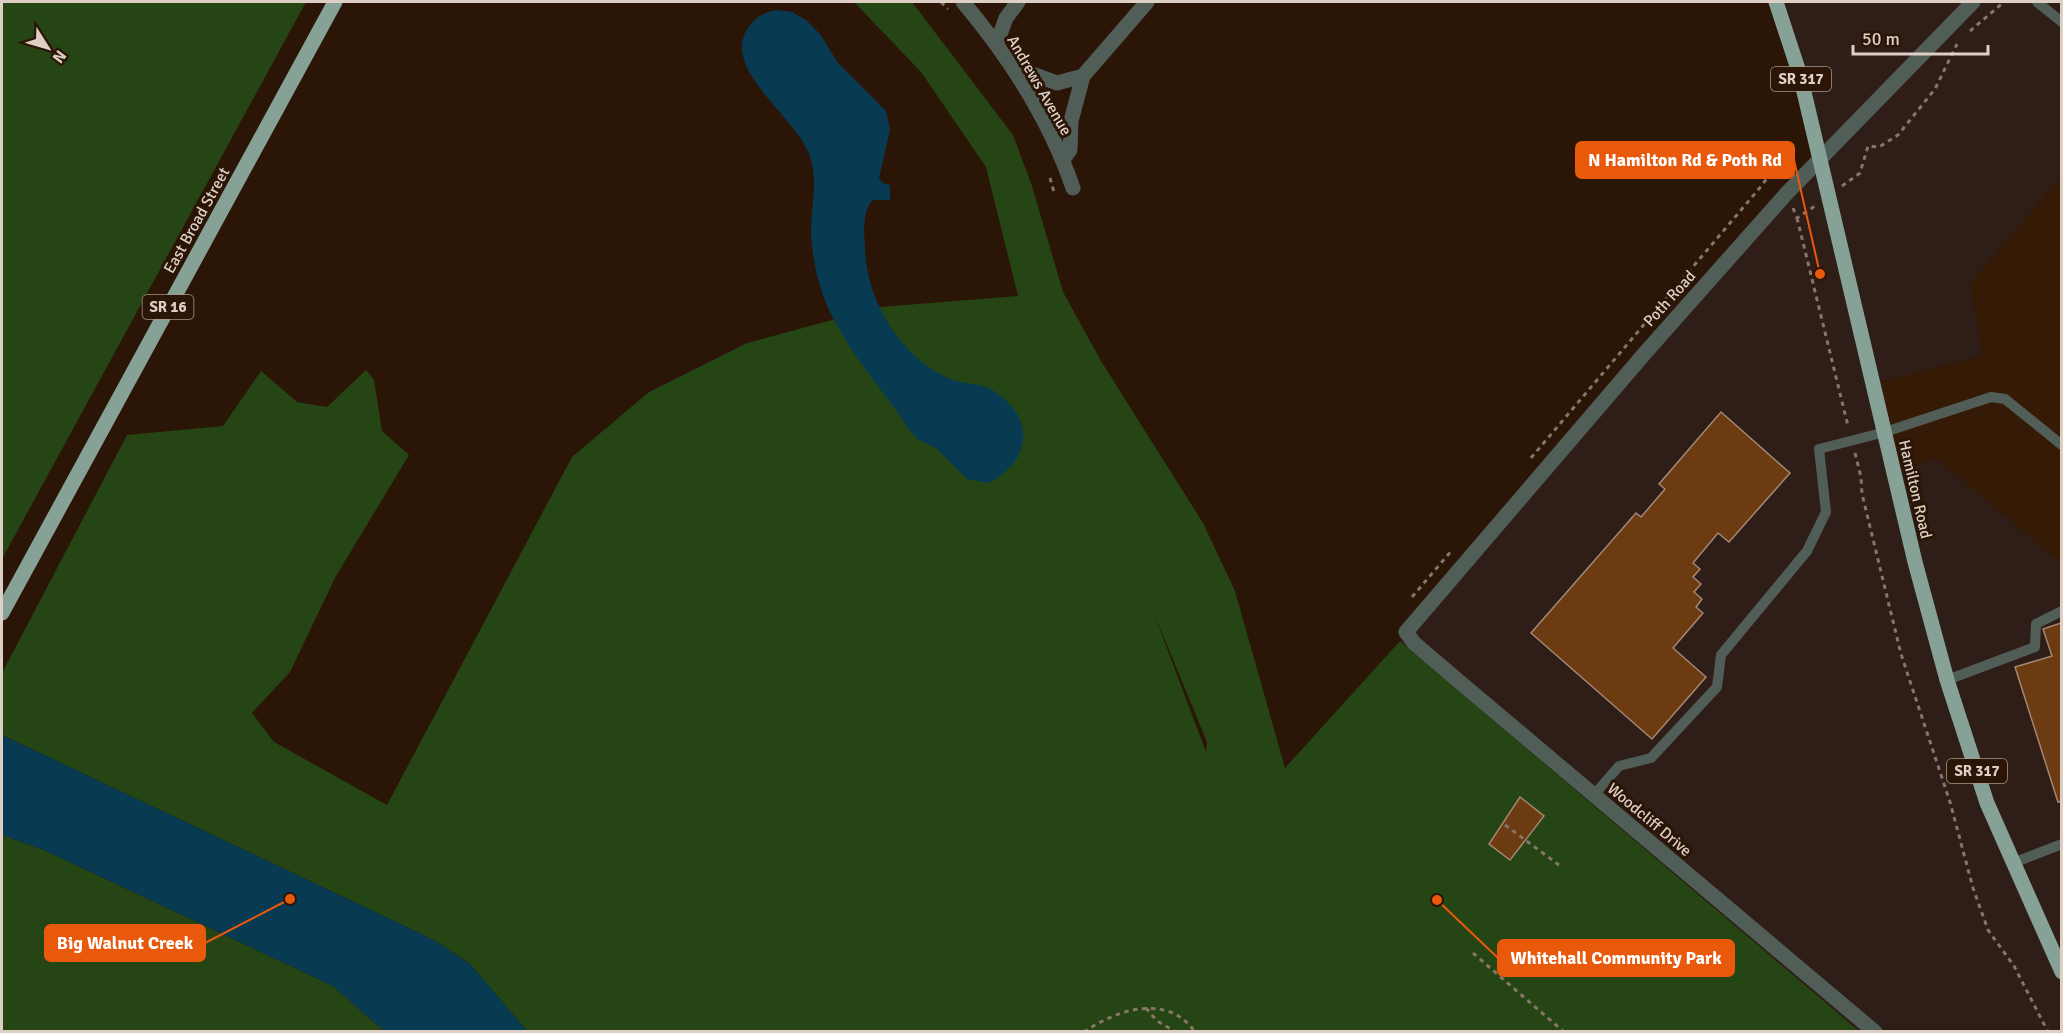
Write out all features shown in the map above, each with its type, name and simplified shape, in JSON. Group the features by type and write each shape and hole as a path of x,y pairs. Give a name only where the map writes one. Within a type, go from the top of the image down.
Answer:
{"main road":[{"name":"East Broad Street","path":"2,613 335,2"},
{"name":"Hamilton Road","path":"1776,2 1800,75 1947,680 1987,802 2061,972"}],"street":[{"name":"Andrews Avenue","path":"963,2 1013,67 1054,145 1064,158 1073,188"},
{"path":"997,44 1006,18 1018,2"},
{"path":"1013,67 1057,83 1083,76 1147,2"},
{"name":"Poth Road","path":"1406,632 1645,352 1819,158 1973,2"},
{"name":"Andrews Avenue","path":"1064,158 1070,150 1071,121 1083,76"},
{"name":"Woodcliff Drive","path":"1406,632 1414,643 1875,1032"}],"lane":[{"path":"2037,2 2061,22"},
{"path":"1594,795 1619,766 1651,758 1717,687 1721,655 1808,551 1826,512 1819,449 1885,432 1991,397 2005,399 2061,445"},
{"path":"1947,680 2035,648 2036,624 2061,611"},
{"path":"2013,863 2061,844"}],"path":[{"path":"1048,172 1054,192"},
{"path":"1797,218 1901,654 1950,802 1973,888 1988,930 2014,966 2048,1032"},
{"path":"1505,825 1559,865"},
{"path":"1473,953 1564,1032"},
{"path":"1146,1008 1157,1021 1176,1032"},
{"path":"1084,1032 1111,1016 1146,1008 1176,1014 1186,1020 1195,1032"}],"shaded area":[{"path":"1778,2 2061,2 2061,177 1970,284 1983,356 1874,384 1937,459 2061,563 2061,1031 1859,1031 1400,641 1826,158"},
{"path":"2061,177 2061,563 1937,459 1898,470 1873,384 1983,356 1970,284"}],"green space":[{"path":"2,2 306,2 2,559"},
{"path":"854,2 912,2 1013,135 1032,186 1063,292 1101,361 1203,523 1235,591 1285,768 1400,641 1859,1031 527,1031 470,964 434,940 2,735 2,673 127,435 223,426 261,371 297,402 327,407 366,370 374,380 382,431 409,455 336,576 290,672 252,713 274,742 387,805 572,457 649,392 747,343 880,307 1018,296 986,167 921,72","holes":["1153,611 1207,742 1206,752"]},
{"path":"2,835 44,850 333,986 384,1031 2,1032"}],"water":[{"path":"777,10 792,12 806,20 820,34 838,63 886,111 890,130 879,178 883,183 890,185 890,200 873,200 869,204 864,222 867,267 871,286 888,323 914,355 946,377 994,391 1012,407 1020,419 1023,443 1019,455 1001,475 988,483 967,479 936,448 919,440 910,431 855,355 822,294 816,271 811,231 814,173 809,154 790,124 752,76 744,59 742,43 748,28 761,16"},
{"path":"2,735 434,940 470,964 527,1031 384,1031 333,986 44,850 2,835"}],"building":[{"path":"1721,412 1790,473 1729,542 1718,533 1693,563 1700,569 1693,577 1701,584 1694,592 1702,599 1696,607 1703,613 1673,648 1706,677 1652,739 1531,633 1636,513 1641,517 1665,489 1659,484"},
{"path":"2061,623 2061,802 2058,802 2015,667 2052,656 2043,629"},
{"path":"1520,797 1544,816 1510,860 1489,844"}],"place":[{"name":"N Hamilton Rd & Poth Rd","path":"1820,274"},
{"name":"Big Walnut Creek","path":"290,899"},
{"name":"Whitehall Community Park","path":"1437,900"}]}
